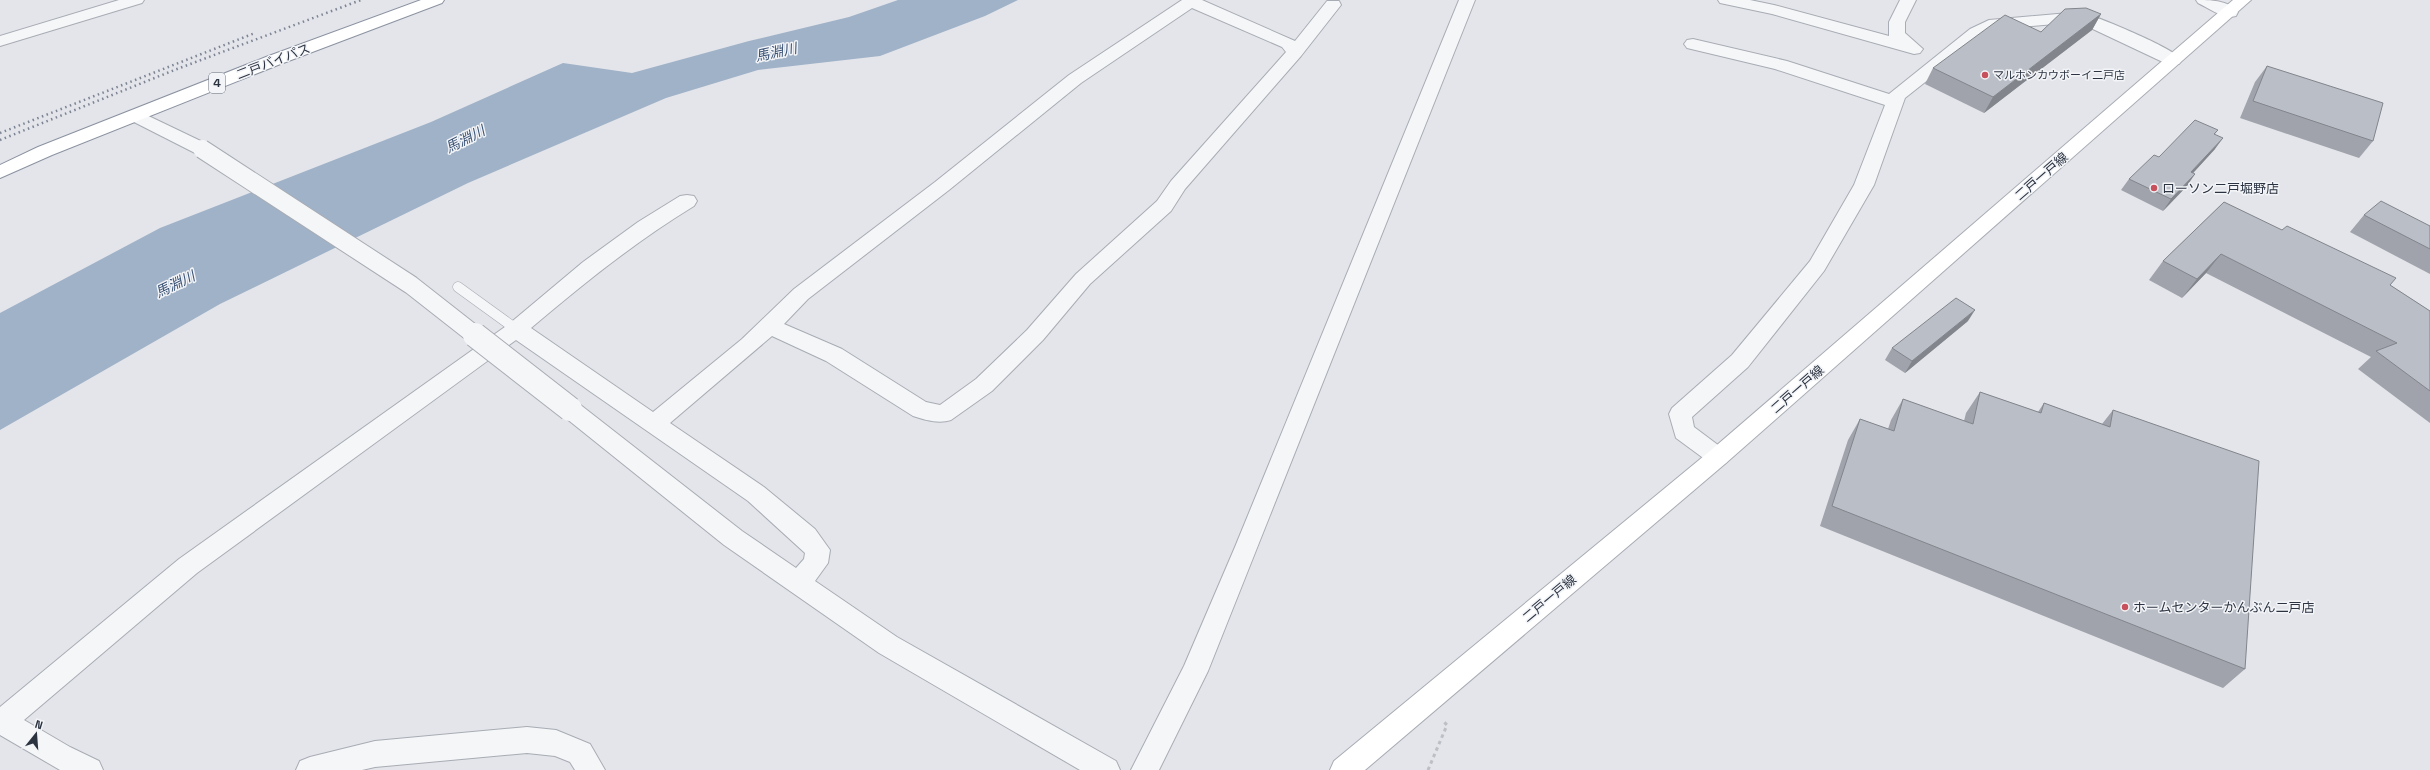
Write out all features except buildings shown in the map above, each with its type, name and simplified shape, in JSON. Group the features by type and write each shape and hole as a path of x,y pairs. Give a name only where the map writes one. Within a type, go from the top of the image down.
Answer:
{"main road":[{"name":"二戸バイパス","path":"0,172 45,151 272,61 436,0"},
{"name":"二戸一戸線","path":"1344,770 1718,457 2173,60 2237,6"}],"street":[{"path":"0,41 136,0"},
{"path":"1144,770 1195,671 1248,547 1467,0"},
{"path":"1726,0 1774,10 1910,47"},
{"path":"1908,0 1896,22 1897,35 1910,47 1937,64"},
{"path":"2204,0 2237,6"},
{"path":"655,423 750,345 801,294 942,186 1075,79 1191,1 1288,43 1295,52"},
{"path":"769,326 834,355 921,410 943,414 984,385 1035,335 1082,279 1164,206 1178,185 1295,52 1333,5"},
{"path":"1718,457 1684,432 1680,414 1740,361 1817,266 1864,186 1897,96 1976,32 1995,24 2080,17 2153,49 2173,60"},
{"path":"1693,44 1781,65 1895,102"},
{"path":"136,116 202,149 411,285 733,538 888,645 1106,770"},
{"path":"89,770 60,756 1,721 188,566 516,329 590,267 645,228 687,201"},
{"path":"516,329 655,423 756,494 806,536 818,550 816,562 798,582"},
{"path":"310,770 375,754 528,740 556,743 580,753 591,770"}],"lane":[{"path":"458,287 516,329"}],"path":[{"path":"1423,704 1447,725 1428,770"}],"water":[{"name":"馬淵川","path":"898,0 1018,0 985,16 880,56 758,70 666,98 468,183 220,304 0,430 0,313 160,228 431,122 563,63 632,73 749,41 849,17"}],"railway":[{"path":"0,140 177,69 361,0"},
{"path":"0,133 255,33"}],"place":[{"name":"マルホンカウボーイ二戸店","path":"1985,75"},
{"name":"ローソン二戸堀野店","path":"2154,188"},
{"name":"ホームセンターかんぶん二戸店","path":"2125,607"}]}
